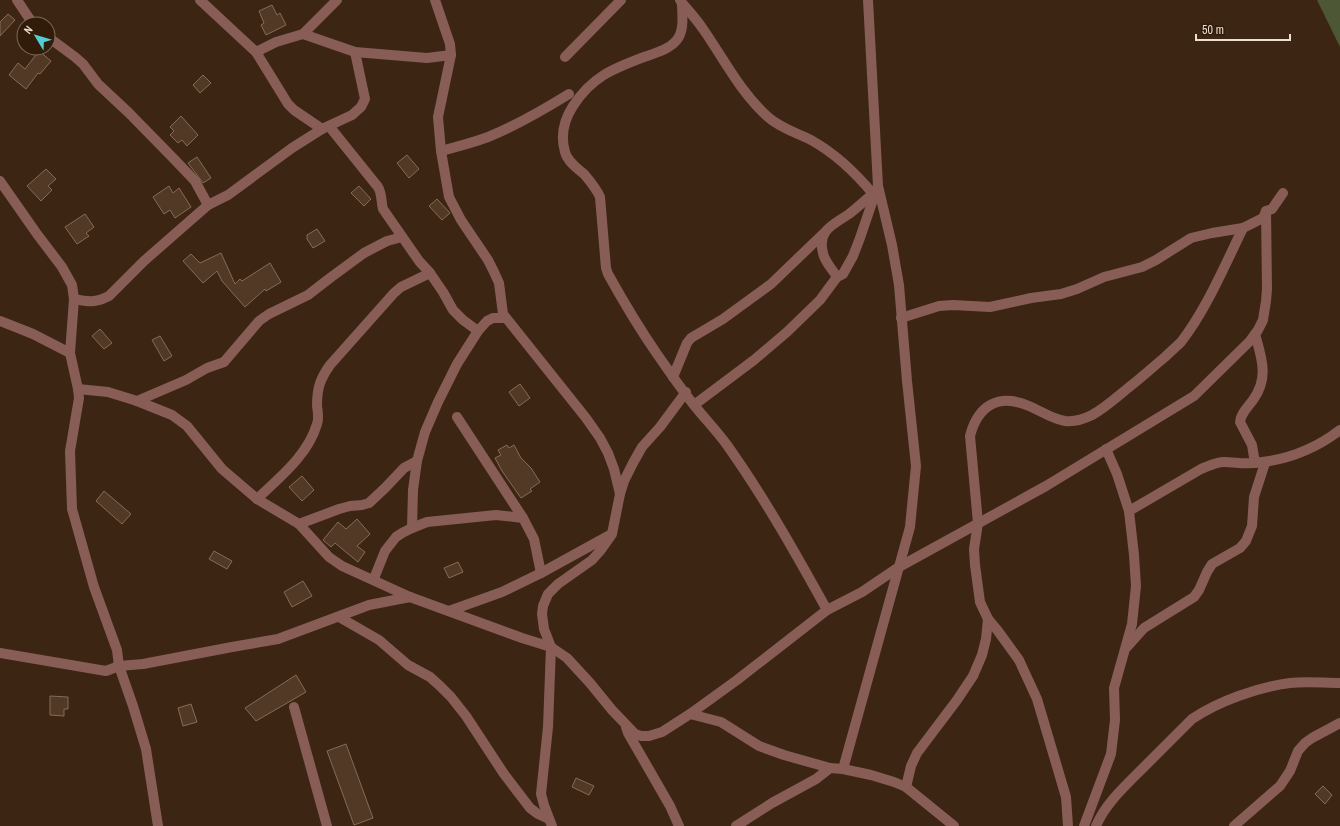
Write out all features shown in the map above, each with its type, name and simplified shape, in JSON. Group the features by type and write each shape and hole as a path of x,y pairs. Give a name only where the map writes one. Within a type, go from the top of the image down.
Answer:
{"street":[{"path":"17,0 28,16"},
{"path":"200,0 256,52 288,104 294,110 325,128 378,187 380,190 383,209 402,237 419,261 430,273 453,310 463,320 478,331"},
{"path":"256,52 276,42 303,34 337,0"},
{"path":"435,0 450,44 451,55 438,117 440,151 449,197 461,220 494,272 499,283 502,308 505,318 586,418 600,438 612,464 620,494"},
{"path":"565,57 621,0"},
{"path":"843,769 910,527 916,466 899,285 892,245 875,192 868,0"},
{"path":"681,1 703,29 741,89 769,118 833,154 875,192"},
{"path":"681,1 682,28 680,36 675,42 664,50 614,69 594,80 582,92 565,120 562,141 567,157 586,176 600,196 606,268 608,274 640,328 673,376 727,446 761,496 809,576 827,610"},
{"path":"303,34 355,52 428,58 451,55"},
{"path":"56,42 75,57 98,84 195,181 208,205"},
{"path":"74,299 90,302 102,300 109,296 130,274 208,205 228,196 292,148 325,128 352,115 361,107 365,99 355,52"},
{"path":"440,151 468,144 506,130 569,94"},
{"path":"0,180 37,234 62,267 72,285 74,299 70,353 79,398 70,451 72,509 94,588 117,650 119,666 146,750 158,826"},
{"path":"673,376 687,343 691,338 723,319 771,284 829,227 850,213 875,192"},
{"path":"694,405 754,360 786,332 820,300 837,277 843,274 853,256 875,192"},
{"path":"901,318 939,306 953,305 990,307 1030,298 1061,294 1077,289 1104,277 1142,267 1191,238 1244,228 1263,218 1266,211 1272,209 1283,193"},
{"path":"78,389 108,392 137,401 172,416 187,426 222,469 257,498 299,524 329,558 342,566 410,597 522,638 551,647 567,658 625,724 636,734 641,736 650,736 662,732 690,714 827,610 862,592 899,567 1046,486 1194,396 1250,341 1262,320 1266,302 1266,211"},
{"path":"1068,826 1066,797 1037,699 1019,660 988,619 980,602 974,549 978,523 970,436 973,426 982,411 992,403 1002,401 1027,405 1056,418 1067,421 1077,420 1092,415 1142,377 1180,344 1202,310 1244,228"},
{"path":"823,234 823,254 837,277"},
{"path":"137,401 186,380 207,368 224,362 259,321 269,314 308,295 364,254 386,241 402,237"},
{"path":"257,498 293,463 306,448 313,436 318,422 318,387 322,376 330,365 394,293 401,287 430,273"},
{"path":"412,528 413,490 418,461 426,432 445,385 478,331 493,318 505,318"},
{"path":"0,321 33,334 70,353"},
{"path":"1125,649 1144,628 1194,597 1212,564 1240,548 1246,541 1252,526 1254,497 1260,463 1240,422 1243,413 1258,392 1262,380 1263,362 1255,334"},
{"path":"550,823 541,794 548,727 551,647 544,628 542,614 543,606 548,594 558,584 592,560 612,534 624,481 642,447 660,427 686,392"},
{"path":"457,417 523,518 534,539 541,573"},
{"path":"1129,511 1201,469 1214,464 1223,462 1260,463 1279,460 1297,455 1316,446 1340,430"},
{"path":"1084,826 1111,754 1115,720 1114,688 1132,624 1136,586 1129,511 1117,474 1106,449"},
{"path":"299,524 339,509 369,503 404,468 418,461"},
{"path":"375,580 375,576 388,546 402,533 412,528 427,522 488,516 523,518"},
{"path":"449,611 502,592 541,573 612,534"},
{"path":"0,653 106,671 119,666 144,664 278,639 369,605 410,597"},
{"path":"339,617 379,640 408,665 430,677 440,686 466,716 497,764 530,808 550,823"},
{"path":"906,788 911,766 917,753 973,676 982,655 988,619"},
{"path":"0,662 16,656"},
{"path":"1096,826 1100,817 1120,792 1192,720 1203,712 1235,698 1279,685 1292,683 1340,683"},
{"path":"294,707 327,826"},
{"path":"690,714 721,722 759,746 830,768 843,769 871,775 894,782 906,788 954,826"},
{"path":"1234,826 1280,786 1290,771 1298,751 1305,743 1340,723"},
{"path":"625,724 628,733 670,806 679,826"},
{"path":"736,826 772,803 816,779 830,768"}],"green space":[{"path":"1317,0 1340,0 1340,47"}],"building":[{"path":"272,5 277,15 280,13 286,25 266,35 261,25 264,23 259,11"},
{"path":"8,14 15,20 0,36 0,22"},
{"path":"35,56 45,56 51,61 40,74 38,73 26,89 9,75 18,63 25,69"},
{"path":"203,75 211,83 200,93 193,85"},
{"path":"181,116 198,135 187,146 182,140 178,143 170,135 174,131 170,127"},
{"path":"407,155 419,169 409,178 397,163"},
{"path":"197,157 211,178 203,183 188,163"},
{"path":"46,169 56,179 48,186 52,190 41,201 27,186"},
{"path":"169,186 173,193 179,188 191,207 175,218 170,210 164,214 153,197"},
{"path":"359,186 371,199 364,206 351,193"},
{"path":"437,199 450,213 442,220 429,206"},
{"path":"85,214 94,227 86,233 89,236 77,244 65,227"},
{"path":"317,229 325,241 313,248 307,239 307,235"},
{"path":"221,253 235,284 240,279 242,281 270,263 281,282 266,291 265,289 245,307 222,281 217,271 203,283 183,261 191,254 200,263"},
{"path":"100,329 112,343 104,349 92,336"},
{"path":"160,336 172,356 164,361 152,340"},
{"path":"520,384 530,398 519,406 509,392"},
{"path":"507,445 509,448 514,445 521,458 531,468 540,482 530,489 532,491 521,498 502,471 495,458 501,455 498,450"},
{"path":"302,476 314,490 302,501 289,487"},
{"path":"104,491 131,514 122,524 96,501"},
{"path":"357,519 370,534 357,546 365,552 358,562 335,543 331,547 323,540 338,522 346,529"},
{"path":"214,551 232,561 227,569 209,559"},
{"path":"458,562 463,572 449,578 444,568"},
{"path":"303,581 312,596 292,607 284,592"},
{"path":"296,675 306,692 256,721 245,708"},
{"path":"50,696 68,697 68,709 64,709 64,716 50,715"},
{"path":"191,704 197,722 183,726 178,708"},
{"path":"346,744 373,818 354,825 327,751"},
{"path":"576,778 594,786 589,795 572,787"},
{"path":"1323,786 1332,795 1325,804 1315,794"}]}
